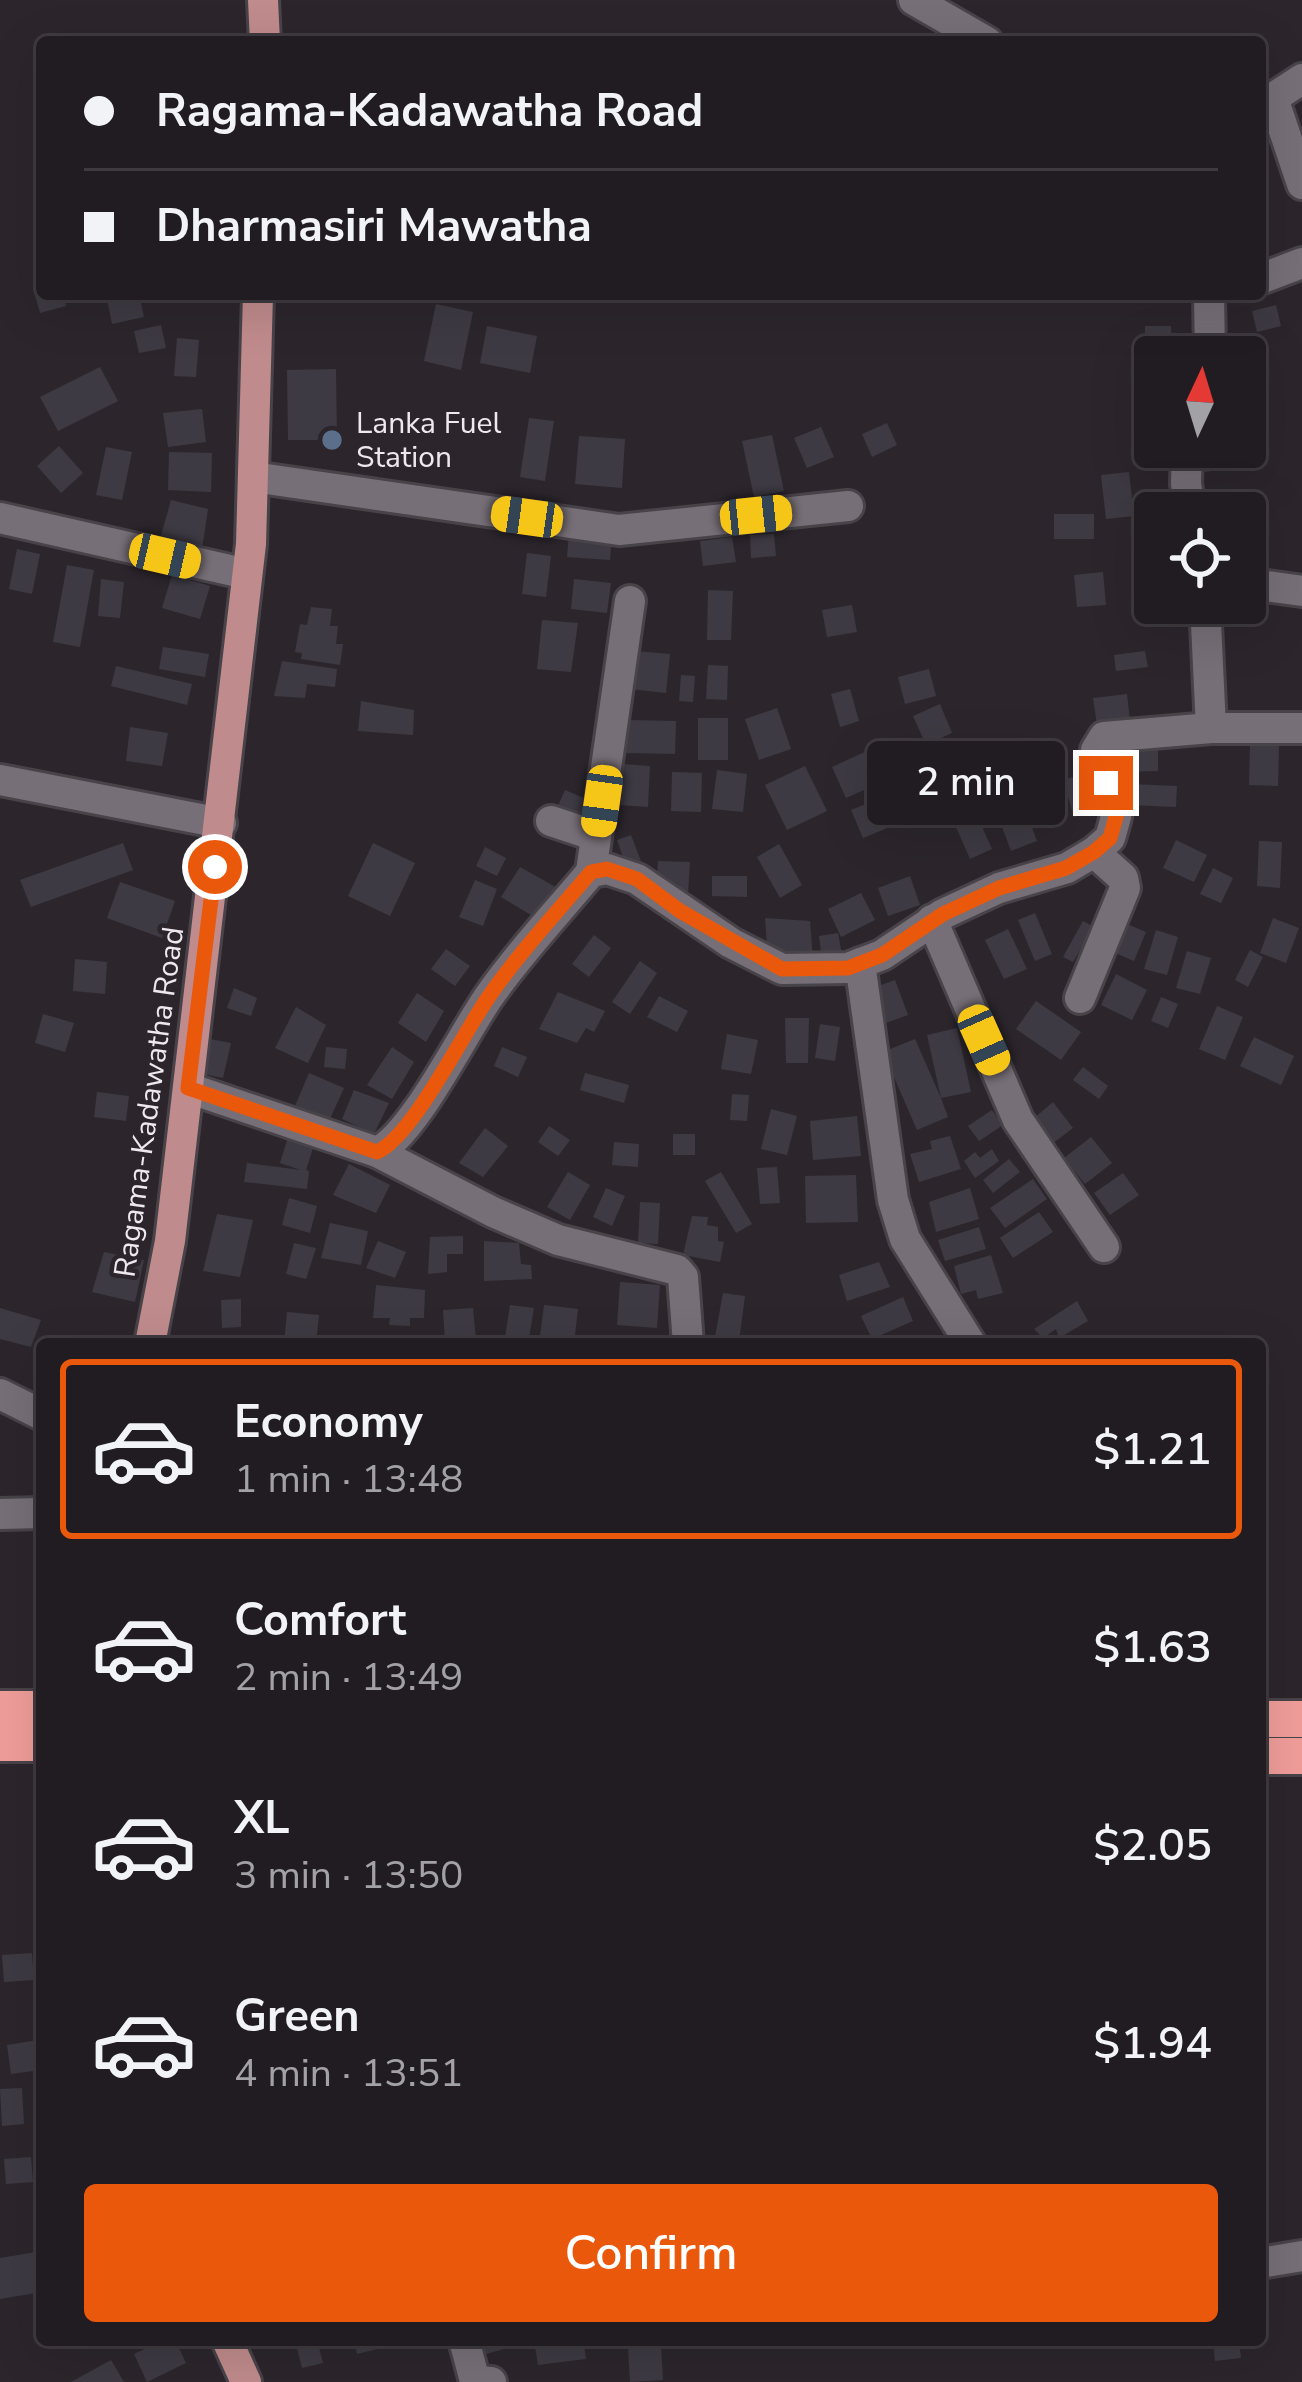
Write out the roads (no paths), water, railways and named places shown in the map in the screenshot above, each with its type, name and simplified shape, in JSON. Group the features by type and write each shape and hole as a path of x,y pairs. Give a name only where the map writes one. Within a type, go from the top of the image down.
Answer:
{"highway":[{"path":"0,1709 36,1709"},
{"path":"1266,1718 1302,1719"},
{"path":"0,1743 36,1743"},
{"path":"1266,1756 1302,1756"}],"main road":[{"path":"263,0 265,36"},
{"name":"Ragama-Kadawatha Road","path":"151,1338 170,1241 248,574 259,300"},
{"path":"230,2346 246,2382"}],"street":[{"path":"914,0 977,36"},
{"path":"1302,79 1273,98 1302,184"},
{"path":"1266,277 1302,263"},
{"path":"1211,336 1212,300"},
{"path":"253,477 619,530 848,506"},
{"path":"0,518 248,574"},
{"path":"1266,586 1302,591"},
{"path":"377,1152 397,1138 457,1052 487,998 591,872 629,602"},
{"path":"1206,624 1211,728"},
{"path":"591,872 607,869 637,879 680,911 782,969 848,968 882,955 932,920 999,888 1066,868 1110,838 1116,817 1096,750 1104,736 1211,728 1302,728"},
{"path":"0,781 221,823"},
{"path":"551,821 596,836"},
{"path":"1080,998 1125,888 1123,878 1094,852"},
{"path":"932,920 1018,1120 1104,1246"},
{"path":"860,963 893,1200 905,1239 967,1338"},
{"path":"188,1088 377,1152 557,1240 677,1270 683,1277 688,1338"},
{"path":"0,1394 36,1412"},
{"path":"0,1514 36,1513"},
{"path":"1266,2262 1302,2256"},
{"path":"466,2346 475,2381 491,2382"}],"place":[{"name":"Lanka Fuel Station","path":"332,440"}]}
